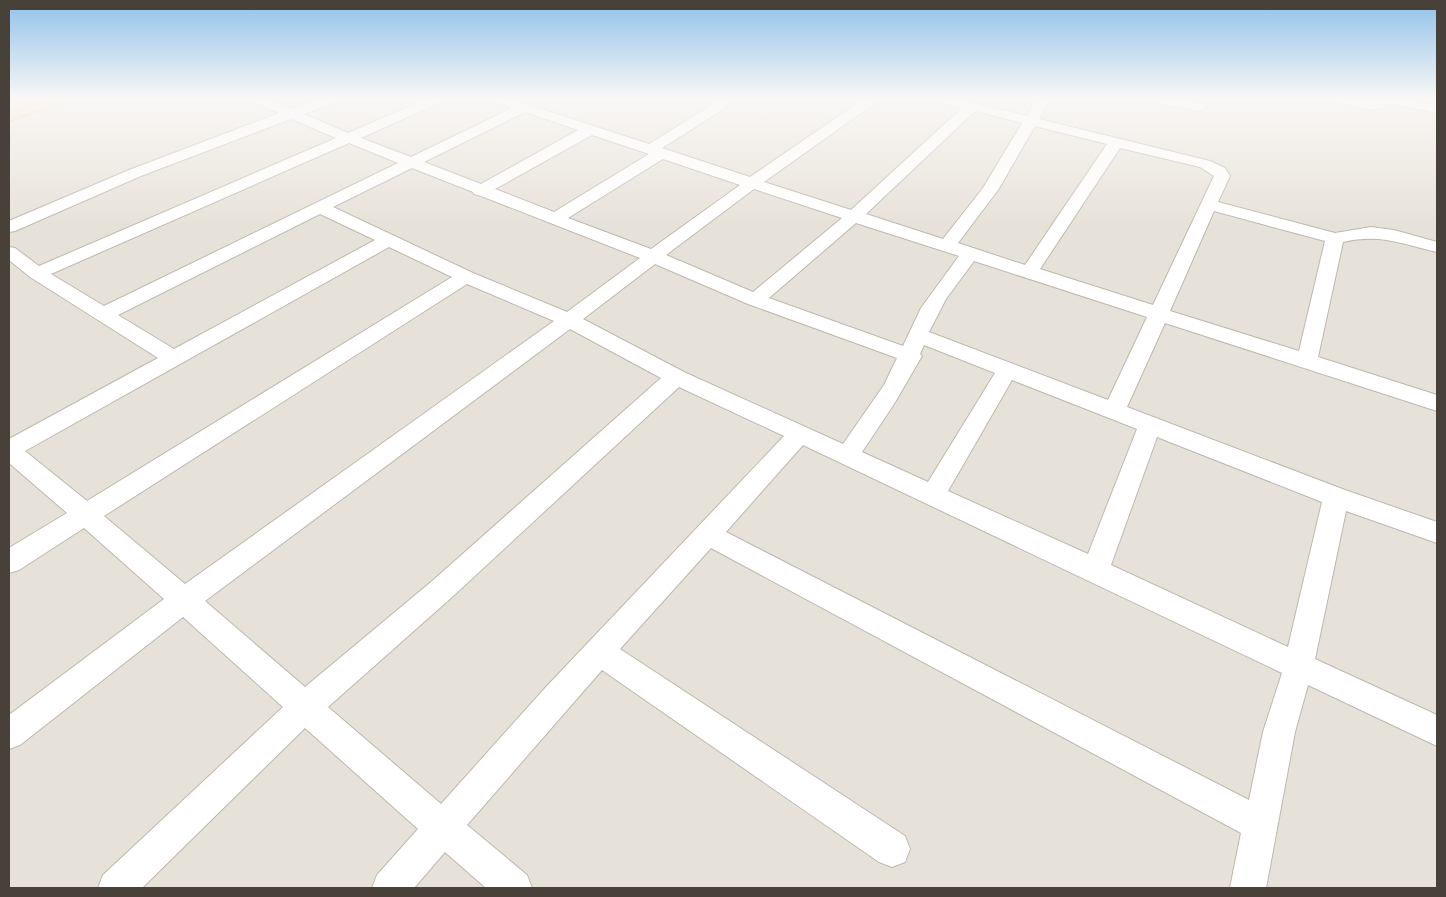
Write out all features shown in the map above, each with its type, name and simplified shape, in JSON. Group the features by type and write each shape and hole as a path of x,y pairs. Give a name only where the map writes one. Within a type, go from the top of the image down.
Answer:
{"street":[{"path":"9,227 135,173 216,142"},
{"path":"37,273 339,142"},
{"path":"358,142 480,191 652,256 755,300 914,346 1008,369 1336,497 1437,533"},
{"path":"102,315 454,142"},
{"path":"480,191 568,142"},
{"path":"630,142 754,184 1159,312 1437,403"},
{"path":"554,219 670,142"},
{"path":"9,734 183,601 570,320 652,256 812,142"},
{"path":"755,300 855,215 934,142"},
{"path":"947,245 990,190 1018,142"},
{"path":"1029,272 1116,142"},
{"path":"1114,411 1222,176 1215,168 1120,142"},
{"path":"1208,204 1335,238 1358,232 1371,232 1394,235 1437,247"},
{"path":"319,207 466,277 570,320 676,377 1095,570 1437,731"},
{"path":"1307,360 1335,238"},
{"path":"389,240 9,449 86,514 442,828 514,888"},
{"path":"9,252 37,273 174,359"},
{"path":"847,456 897,380 943,289 971,253"},
{"path":"9,562 466,277"},
{"path":"933,496 1008,369"},
{"path":"116,888 304,708 441,590 676,377"},
{"path":"1095,570 1126,494 1150,425"},
{"path":"390,888 599,651 800,434"},
{"path":"1248,888 1259,824 1279,732 1299,666 1336,497"},
{"path":"707,534 1259,824"},
{"path":"599,651 892,849"}],"shaded area":[{"path":"9,142 1437,142 1437,888 9,888"}]}
